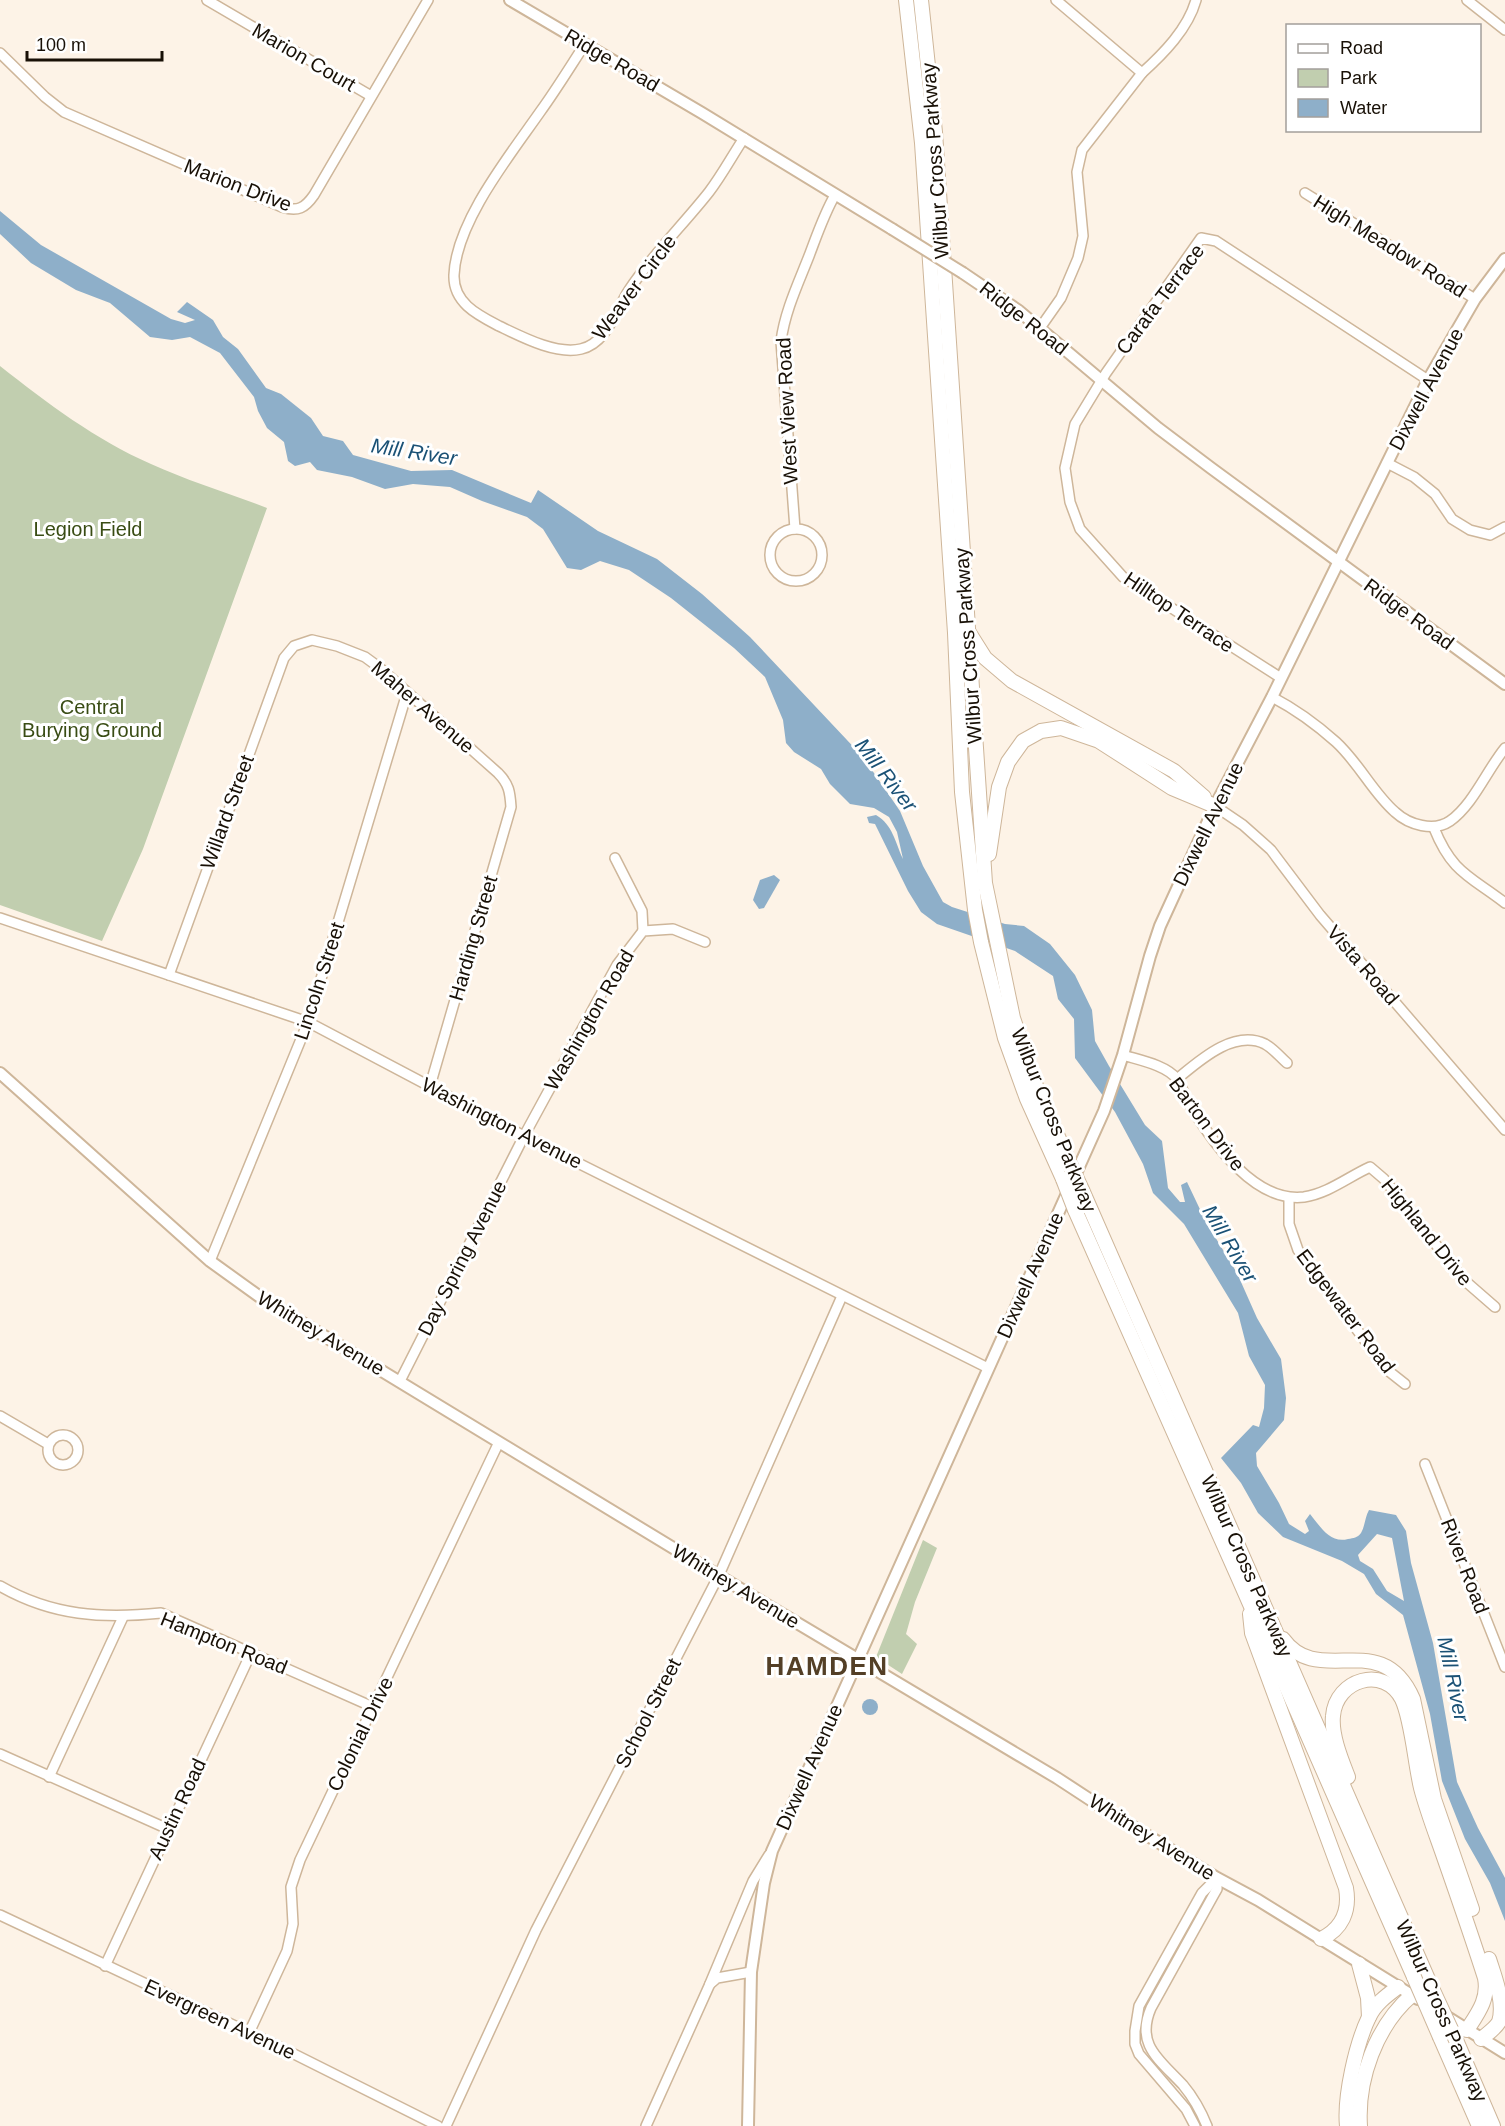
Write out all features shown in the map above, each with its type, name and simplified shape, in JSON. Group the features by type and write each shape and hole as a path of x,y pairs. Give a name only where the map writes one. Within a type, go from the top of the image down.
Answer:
{"highway":[{"name":"Wilbur Cross Parkway","path":"906,0 922,143 955,633 962,792 975,910 1005,1038 1027,1099 1075,1210 1317,1752 1479,2126"},
{"name":"Wilbur Cross Parkway","path":"921,0 935,132 966,627 985,883 1013,1018 1036,1086 1494,2126"},
{"path":"966,627 985,658 1012,681 1174,771 1215,806"},
{"path":"985,883 994,814 999,788 1008,762 1023,741 1041,731 1060,728 1099,741 1172,788 1215,806"},
{"path":"1249,1603 1252,1633 1346,1888 1348,1904 1344,1918 1334,1932 1321,1939"},
{"path":"1272,1624 1287,1645 1301,1656 1320,1661 1364,1660 1376,1663 1389,1668 1407,1686 1413,1699 1434,1799 1504,2002 1500,2020 1481,2039"},
{"path":"1356,1814 1353,1793 1338,1745 1333,1717 1337,1700 1348,1686 1369,1680 1378,1681 1393,1688 1406,1709 1424,1797 1485,1978 1484,2000 1467,2030"},
{"path":"1359,1964 1368,1998 1369,2017"},
{"path":"1347,2126 1349,2087 1369,2017 1380,2001 1398,1988"},
{"path":"1360,2126 1362,2085 1372,2052 1395,2012 1412,1995"},
{"path":"1461,2086 1468,2126"}],"main road":[{"name":"Ridge Road","path":"510,0 744,138 1008,302 1101,381 1202,461 1505,684"},
{"name":"Dixwell Avenue","path":"748,2126 751,1972 764,1883 772,1851 1106,1104 1123,1055 1160,926 1215,806 1272,697 1428,380 1475,299 1505,260"},
{"name":"Whitney Avenue","path":"0,1073 210,1261 260,1297 1057,1778 1217,1878 1258,1900 1505,2053"}],"street":[{"name":"Marion Court","path":"207,0 371,96"},
{"name":"Marion Drive","path":"0,53 45,97 64,111 290,209 297,210 307,205 428,0"},
{"path":"1056,0 1142,73"},
{"path":"1040,328 1061,298 1078,258 1083,236 1077,172 1082,150 1142,73 1162,55 1181,30 1196,0"},
{"path":"1467,0 1505,30"},
{"name":"Weaver Circle","path":"585,44 485,192 470,222 457,259 454,275 455,288 460,298 480,316 515,333 553,347 569,350 582,349 593,343 603,334 629,289 648,264 709,192 744,138"},
{"name":"High Meadow Road","path":"1305,192 1475,299"},
{"name":"West View Road","path":"795,529 781,341 784,322 825,213 835,195"},
{"name":"Carafa Terrace","path":"1065,468 1075,424 1101,381 1201,238 1216,241 1428,380"},
{"path":"1388,463 1414,477 1428,488 1435,494 1452,519 1470,530 1490,535 1505,527"},
{"name":"Hilltop Terrace","path":"1065,468 1071,502 1080,529 1123,577 1281,678"},
{"path":"795,529 802,529 815,537 822,557 814,573 802,580 794,581 779,575 774,569 770,554 775,539 780,534 795,529"},
{"name":"Maher Avenue","path":"289,650 301,642 312,640 354,652 372,661 498,773 509,786 510,791"},
{"name":"Willard Street","path":"169,975 275,677 289,650"},
{"name":"Lincoln Street","path":"210,1261 308,1023 407,693"},
{"path":"1272,697 1311,722 1336,742 1397,814 1413,823 1434,828 1448,823 1459,814 1505,748"},
{"name":"Harding Street","path":"430,1086 511,807 510,791"},
{"name":"Vista Road","path":"1215,806 1243,825 1271,850 1320,915 1503,1124"},
{"path":"1434,828 1440,844 1453,864 1467,878 1505,903"},
{"path":"615,858 642,911 643,931"},
{"name":"Washington Avenue","path":"0,918 308,1023 524,1136 988,1368"},
{"name":"Washington Road","path":"524,1136 616,964 643,931 673,930 705,942"},
{"path":"1177,1079 1228,1043 1239,1041 1250,1040 1264,1044 1287,1064"},
{"name":"Barton Drive","path":"1123,1055 1168,1072 1177,1079 1191,1107 1236,1166 1254,1182 1289,1198"},
{"name":"Day Spring Avenue","path":"400,1381 524,1136"},
{"name":"Highland Drive","path":"1289,1198 1323,1192 1370,1167 1384,1179 1464,1280 1495,1307"},
{"name":"Edgewater Road","path":"1289,1198 1290,1224 1298,1250 1386,1369 1405,1384"},
{"name":"School Street","path":"446,2126 536,1930 719,1575 842,1296"},
{"path":"0,1416 48,1444"},
{"name":"Colonial Drive","path":"249,2033 287,1951 294,1924 291,1887 300,1860 499,1442"},
{"name":"River Road","path":"1425,1464 1505,1667"},
{"name":"Hampton Road","path":"0,1586 20,1598 70,1613 123,1617 161,1613 373,1707"},
{"path":"49,1777 123,1617"},
{"name":"Austin Road","path":"105,1966 250,1653"},
{"path":"0,1754 168,1829"},
{"path":"646,2126 753,1881 772,1851"},
{"path":"1195,2126 1186,2109 1144,2061 1135,2044 1137,2014 1202,1893 1217,1878"},
{"path":"1207,2126 1184,2086 1152,2052 1145,2027 1155,2001 1216,1891 1217,1878"},
{"name":"Evergreen Avenue","path":"0,1915 438,2126"},
{"path":"1186,1922 1196,1928"},
{"path":"709,1986 717,1978 751,1972"},
{"path":"1146,1995 1155,2001"},
{"path":"1135,2044 1148,2040"}],"green space":[{"path":"0,366 72,420 111,444 179,476 267,508 143,849 102,941 0,905"},
{"path":"923,1540 937,1548 915,1602 906,1634 917,1644 902,1674 876,1657"}],"water":[{"path":"0,211 41,245 171,319 185,323 195,320 177,312 187,302 213,320 223,337 238,349 266,388 281,394 311,418 323,436 343,441 353,455 411,471 452,470 531,503 538,490 598,531 657,559 702,594 750,637 863,757 900,811 923,866 943,902 1005,924 1024,926 1050,944 1075,975 1092,1010 1095,1041 1109,1066 1145,1125 1162,1141 1168,1188 1180,1202 1185,1202 1181,1185 1187,1182 1206,1222 1237,1273 1257,1318 1281,1359 1286,1398 1284,1420 1256,1453 1257,1466 1289,1524 1305,1534 1309,1531 1305,1521 1310,1514 1322,1529 1336,1539 1342,1540 1357,1537 1361,1533 1369,1510 1396,1515 1406,1531 1411,1563 1433,1643 1457,1782 1505,1878 1505,1921 1490,1883 1465,1839 1442,1781 1430,1714 1403,1615 1376,1594 1364,1574 1342,1561 1283,1537 1258,1513 1241,1483 1221,1458 1253,1425 1259,1427 1264,1408 1265,1385 1249,1356 1238,1313 1184,1224 1153,1193 1143,1164 1115,1112 1075,1058 1074,1019 1058,999 1053,976 1015,951 937,924 921,912 875,824 869,823 867,817 876,815 882,819 893,834 903,859 897,832 889,817 874,808 850,804 830,784 821,769 794,752 786,743 783,720 765,677 734,648 671,598 629,570 600,561 581,570 567,568 543,529 527,517 450,487 413,484 385,489 352,477 317,470 310,462 295,466 288,461 284,442 267,428 254,397 220,353 190,337 172,340 150,337 110,303 76,290 31,263 0,234","holes":["1377,1534 1392,1538 1404,1601 1387,1591 1373,1569 1360,1561 1358,1555"]},
{"path":"774,875 780,880 764,908 759,909 753,900 760,880"},
{"path":"867,1699 873,1699 878,1707 876,1713 867,1715 862,1710 862,1704"}],"district":[{"name":"HAMDEN","path":"827,1666"}],"water label":[{"name":"Mill River","path":"414,452"},
{"name":"Mill River","path":"886,775"},
{"name":"Mill River","path":"1230,1244"},
{"name":"Mill River","path":"1453,1679"}],"park label":[{"name":"Legion Field","path":"88,529"},
{"name":"Central Burying Ground","path":"92,718"}]}
